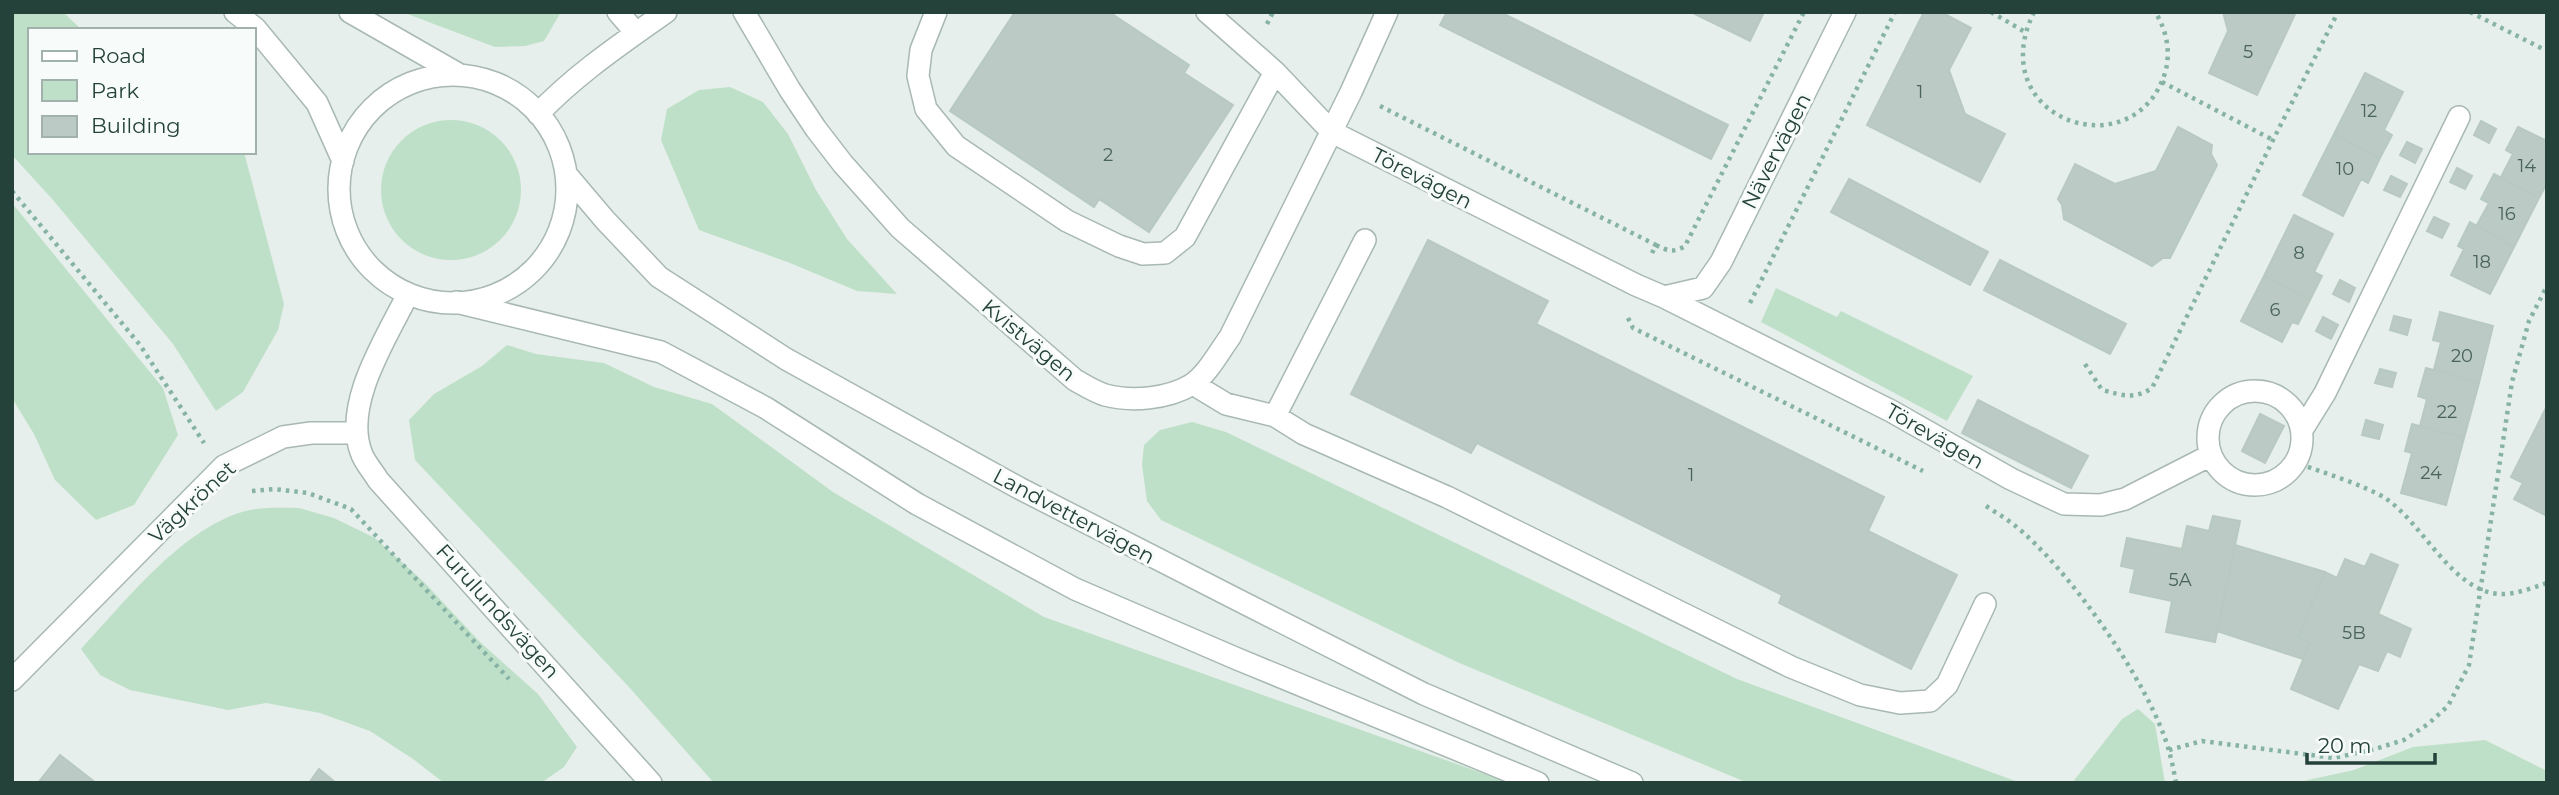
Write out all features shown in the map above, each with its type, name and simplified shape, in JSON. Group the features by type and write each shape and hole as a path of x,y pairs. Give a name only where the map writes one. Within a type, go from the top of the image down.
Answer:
{"street":[{"path":"235,12 254,28"},
{"path":"350,12 462,76 497,84 513,92 538,114 559,147 566,174 567,193 562,221 551,248 540,263 510,288 493,295 456,302"},
{"path":"618,12 636,33"},
{"path":"538,114 560,91 666,12"},
{"name":"Kvistvägen","path":"744,12 790,90 843,164 900,228 1075,380 1104,394 1135,398 1157,398 1193,384 1210,366 1230,337 1332,132 1387,12"},
{"path":"936,12 921,50 918,76 926,109 956,146 1067,221 1119,246 1143,254 1165,253 1185,237 1275,72"},
{"name":"Törevägen","path":"1208,12 1275,72 1332,132 1891,411 2011,479 2064,504 2101,505 2125,499 2211,455"},
{"name":"Nävervägen","path":"1664,297 1703,288 1721,262 1845,12"},
{"path":"256,30 317,103 343,161"},
{"path":"462,76 423,79 387,96 359,124 343,161 341,205 348,233 374,275 408,294 433,301 456,302 660,352 766,408 917,504 1075,589 1298,685 1538,783"},
{"path":"2302,430 2325,393 2459,117"},
{"name":"Landvettervägen","path":"566,174 659,277 786,359 1020,488 1374,669 1424,694 1632,783"},
{"path":"1275,416 1365,240"},
{"path":"356,433 360,394 408,294"},
{"path":"1193,384 1226,404 1275,416 1304,434 1447,497 1791,667 1860,695 1900,703 1930,701 1947,685 1985,604"},
{"path":"2262,392 2281,398 2294,412 2302,430 2301,447 2296,462 2284,475 2269,484 2251,485 2234,481 2220,470 2211,455 2208,436 2213,417 2225,402 2243,393 2262,392"},
{"name":"Vägkrönet","path":"12,680 224,466 283,437 312,433 356,433"},
{"name":"Furulundsvägen","path":"356,433 361,454 378,480 651,783"}],"path":[{"path":"1267,26 1273,12"},
{"path":"1656,245 1669,251 1685,246 1804,12"},
{"path":"1719,372 1735,332 1895,12"},
{"path":"1991,12 2025,32"},
{"path":"2034,12 2021,50 2029,86 2046,107 2070,122 2087,125 2123,121 2140,111 2162,82 2167,66 2168,48 2165,30 2155,12"},
{"path":"2085,364 2102,390 2126,397 2141,395 2152,388 2338,12"},
{"path":"2470,12 2547,51"},
{"path":"2162,82 2273,140"},
{"path":"12,191 140,345 202,442 224,466 250,491 274,489 308,493 351,509 511,681"},
{"path":"2169,750 2203,741 2334,758 2404,740 2448,706 2469,665 2512,382 2529,321 2547,286"},
{"path":"2296,462 2385,498 2458,573 2480,589 2500,594 2547,583"}],"green space":[{"path":"12,12 63,12 80,28 28,28 28,154 245,154 284,304 278,330 243,392 216,411 173,344 12,155"},
{"path":"402,12 561,12 544,41 525,46 495,47"},
{"path":"730,87 763,102 788,134 816,190 847,239 897,294 857,291 699,230 661,140 667,109 699,90"},
{"path":"451,120 478,125 501,140 516,163 521,190 516,217 501,240 478,255 451,260 424,255 401,240 386,217 381,190 386,163 401,140 424,125"},
{"path":"12,203 163,388 178,435 134,505 96,520 55,480 34,434 12,398"},
{"path":"1776,288 1837,317 1841,311 1973,376 1947,421 1761,322"},
{"path":"507,345 536,354 604,363 654,387 712,404 833,492 1044,617 1510,783 714,783 628,686 415,460 409,420 434,394 482,366"},
{"path":"1192,422 1226,432 1737,679 2021,783 1748,783 1457,662 1161,520 1147,501 1142,465 1144,445 1160,430"},
{"path":"299,508 334,518 375,538 424,582 480,642 538,694 577,747 564,767 541,783 444,783 370,731 320,713 266,703 228,710 130,690 100,675 81,649 137,588 180,548 202,531 226,518 250,510"},
{"path":"2138,709 2155,724 2165,783 2072,783 2122,719"},
{"path":"2485,740 2547,771 2547,783 2294,783 2354,770 2413,747"}],"building":[{"path":"1015,12 1109,12 1189,65 1184,73 1233,105 1149,232 1099,199 1094,207 950,111"},
{"path":"1447,12 1500,12 1728,125 1711,159 1440,25"},
{"path":"1691,12 1764,12 1750,41"},
{"path":"1924,12 1941,12 1971,28 1949,70 1965,114 2005,134 1980,182 1867,125"},
{"path":"2223,12 2296,12 2257,95 2209,73 2228,31"},
{"path":"2365,73 2403,92 2384,130 2392,135 2380,158 2334,134"},
{"path":"2481,121 2496,129 2489,143 2474,135"},
{"path":"2178,127 2212,145 2211,154 2217,165 2170,258 2163,258 2152,266 2064,219 2062,205 2058,199 2075,164 2115,184 2156,171"},
{"path":"2518,127 2547,141 2547,183 2539,198 2501,177 2513,154 2506,150"},
{"path":"2334,134 2380,158 2368,183 2361,179 2343,216 2303,195"},
{"path":"2407,142 2422,149 2415,163 2400,155"},
{"path":"2457,168 2472,176 2465,189 2450,182"},
{"path":"2494,174 2539,198 2514,247 2477,225 2489,203 2481,199"},
{"path":"2391,176 2407,184 2400,197 2384,190"},
{"path":"1849,179 1988,252 1970,285 1831,212"},
{"path":"2294,215 2333,234 2314,272 2322,276 2310,300 2264,276"},
{"path":"2434,217 2449,224 2442,238 2427,231"},
{"path":"2470,222 2514,247 2490,294 2451,275 2464,249 2458,246"},
{"path":"1428,240 1548,301 1536,324 1884,497 1868,531 1957,575 1911,669 1779,603 1782,595 1477,443 1471,453 1351,394"},
{"path":"2000,260 2126,324 2110,354 1984,290"},
{"path":"2264,276 2310,300 2298,324 2292,322 2282,342 2241,321"},
{"path":"2340,280 2355,288 2349,302 2333,294"},
{"path":"2440,312 2493,326 2479,383 2434,369 2441,342 2433,340"},
{"path":"2394,316 2411,320 2407,335 2390,330"},
{"path":"2323,317 2338,325 2331,339 2316,331"},
{"path":"2426,368 2479,383 2464,438 2420,426 2427,399 2418,396"},
{"path":"2380,369 2396,373 2392,387 2375,383"},
{"path":"1978,400 2088,456 2071,488 1962,433"},
{"path":"2547,406 2547,516 2514,499 2523,483 2511,477"},
{"path":"2260,414 2284,426 2265,463 2242,451"},
{"path":"2366,420 2383,425 2379,439 2362,435"},
{"path":"2412,424 2464,438 2446,505 2401,493 2412,453 2405,451"},
{"path":"2213,516 2240,521 2215,642 2166,632 2172,601 2130,592 2135,569 2121,566 2127,538 2182,549 2187,526 2209,531"},
{"path":"2235,545 2325,572 2298,637 2310,643 2303,659 2217,631"},
{"path":"2371,554 2398,565 2378,614 2411,629 2400,657 2387,651 2378,671 2359,664 2338,709 2291,689 2310,643 2298,637 2325,572 2337,578 2345,559 2365,567"},
{"path":"60,755 96,783 38,783"},
{"path":"319,769 336,783 309,783"}]}
